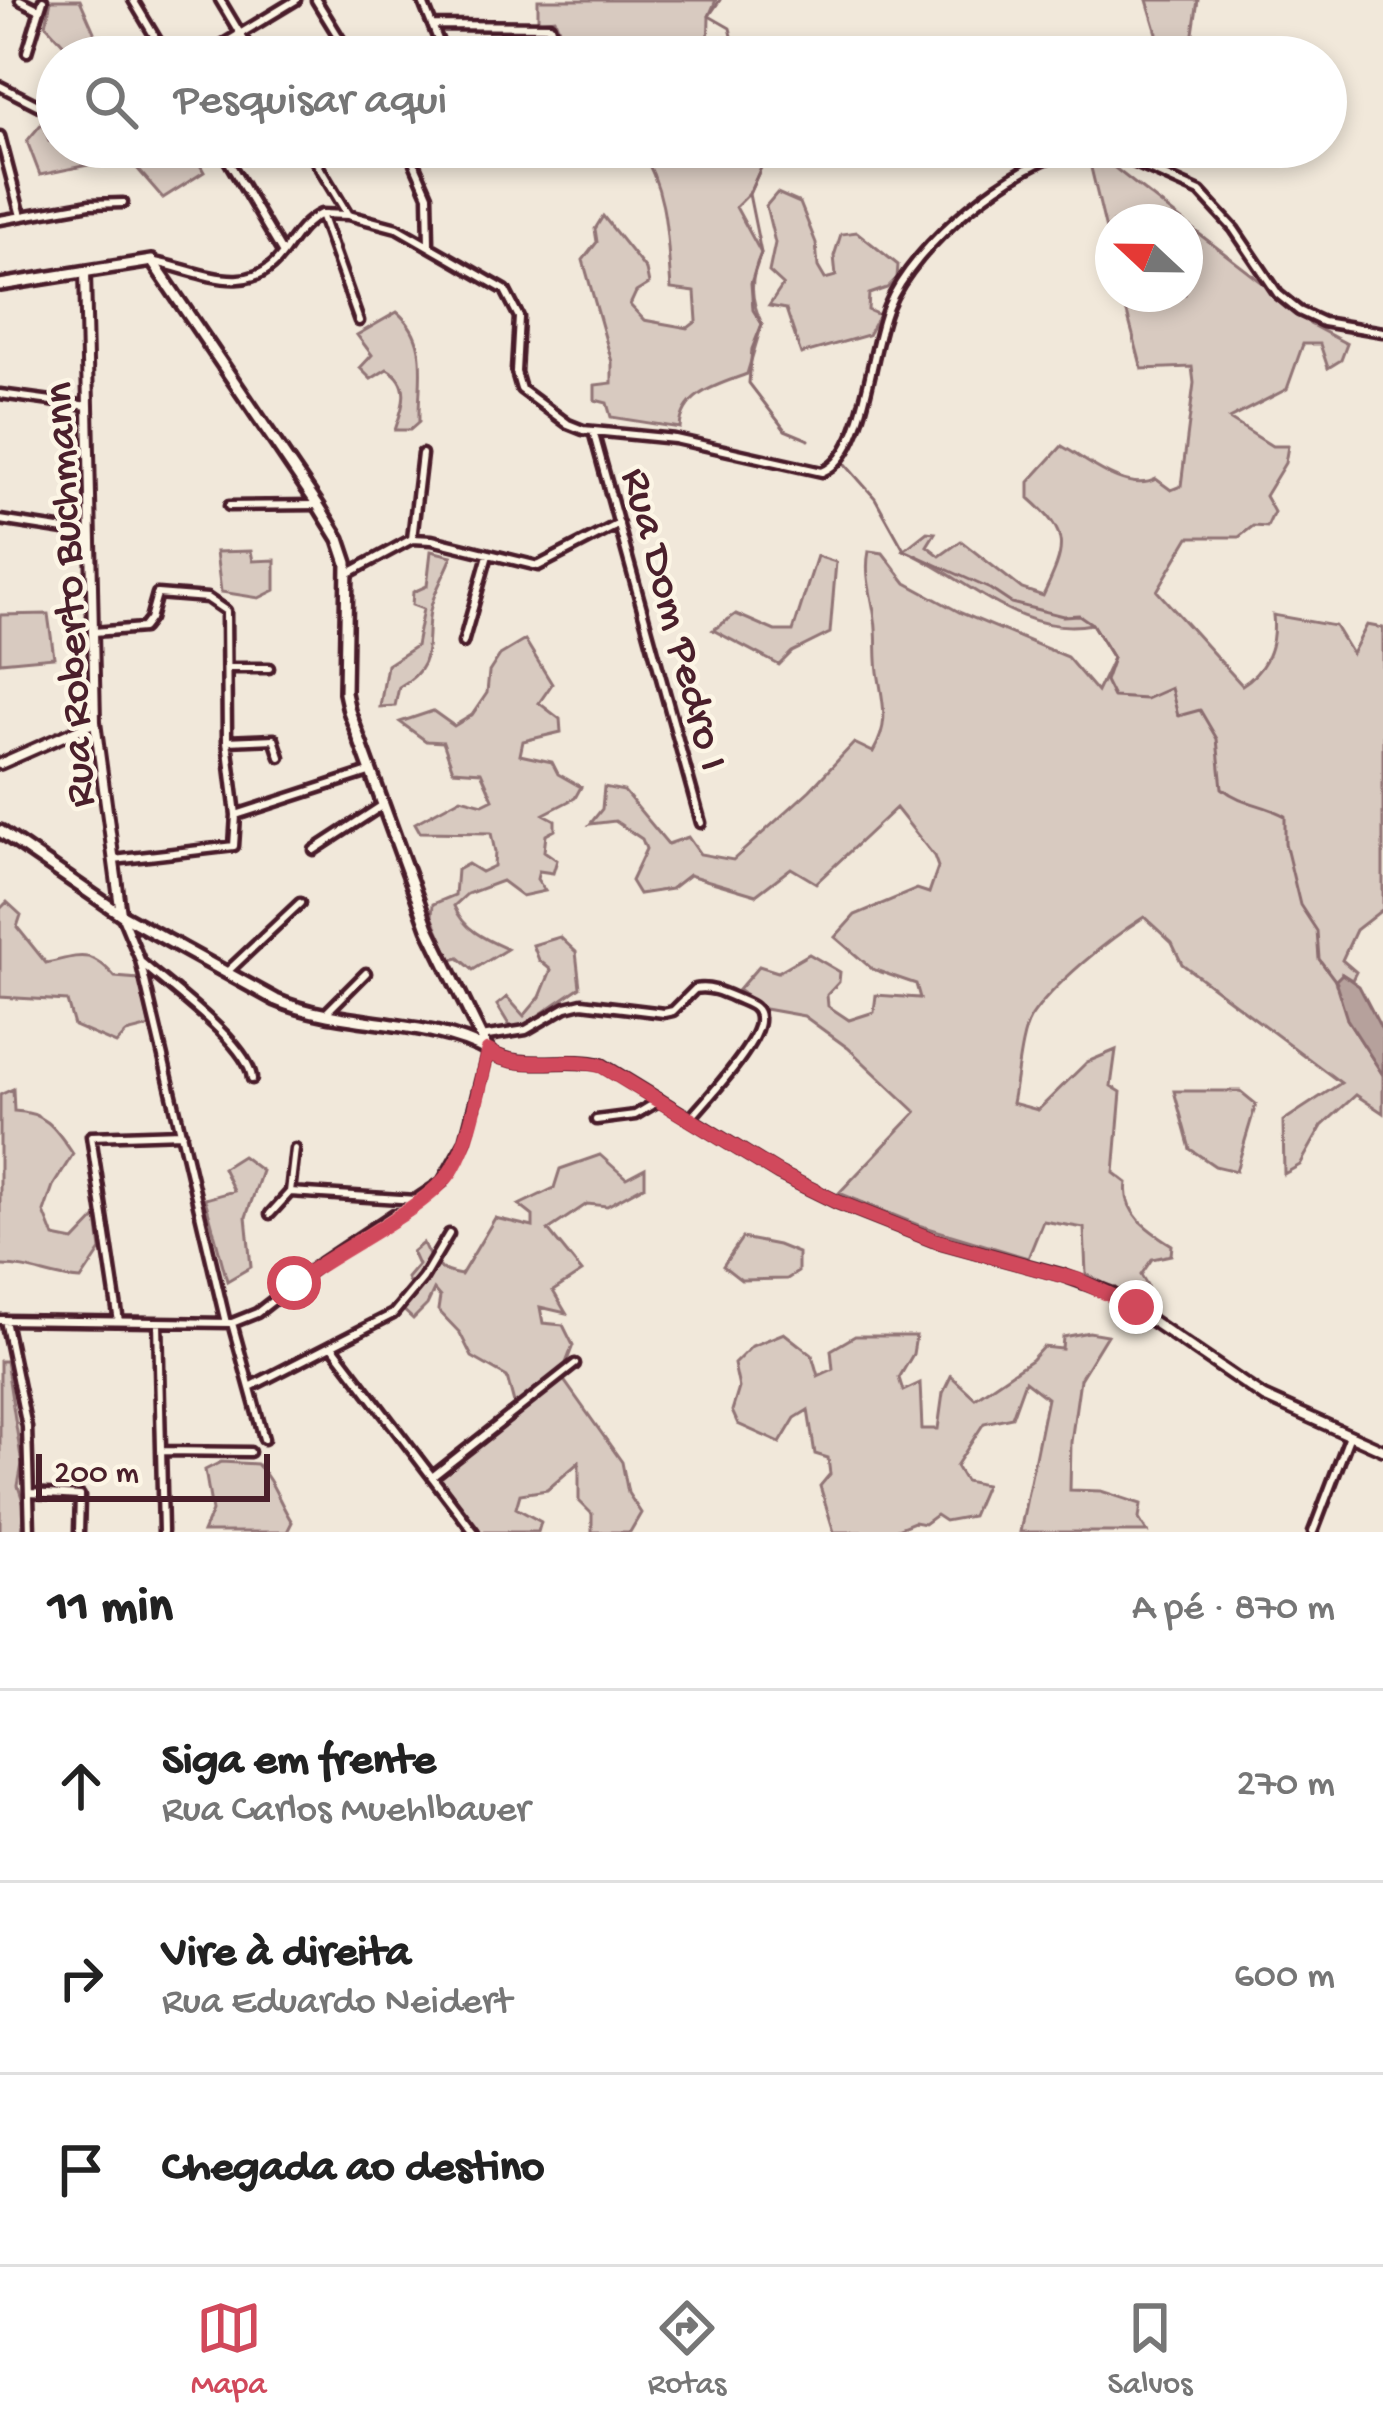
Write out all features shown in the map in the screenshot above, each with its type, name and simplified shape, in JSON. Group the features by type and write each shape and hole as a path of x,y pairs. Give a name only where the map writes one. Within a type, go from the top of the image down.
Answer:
{"main road":[{"path":"0,285 152,261 318,505 342,547 349,573 345,692 437,951 488,1051"},
{"path":"0,831 122,916 286,1005 467,1041 488,1051"}],"street":[{"path":"20,0 40,10"},
{"path":"27,52 43,0"},
{"path":"133,0 154,36"},
{"path":"220,0 240,34"},
{"path":"237,36 296,0"},
{"path":"316,0 338,36"},
{"path":"422,0 436,36"},
{"path":"432,25 550,26 554,36"},
{"path":"0,86 36,104"},
{"path":"0,136 21,216"},
{"path":"232,168 283,253"},
{"path":"320,168 348,215"},
{"path":"416,168 428,195 429,244"},
{"path":"152,261 250,280 263,276 308,222 321,214 386,224 429,244 510,295 519,317 516,372 521,389 568,424 675,439 807,470 828,470 850,444 877,336 890,301 913,264 946,228 1034,168"},
{"path":"1146,168 1200,192 1234,229 1278,294 1299,311 1323,322 1383,332"},
{"path":"0,220 123,203"},
{"path":"321,214 359,320"},
{"name":"Rua Roberto Buchmann","path":"85,270 94,722 122,916"},
{"path":"0,394 88,406"},
{"name":"Rua Dom Pedro I","path":"593,431 700,823"},
{"path":"412,539 422,454"},
{"path":"229,506 318,505"},
{"path":"0,520 91,534"},
{"path":"349,573 412,539 538,566 619,524"},
{"path":"463,643 488,555"},
{"path":"93,632 143,628 157,594 207,598 226,611 227,741 235,846 114,860"},
{"path":"227,668 269,668"},
{"path":"0,764 94,722"},
{"path":"227,741 274,739 280,757"},
{"path":"236,815 371,772"},
{"path":"314,850 382,805"},
{"path":"226,974 300,903"},
{"path":"122,916 140,960 229,1323 264,1439"},
{"path":"140,960 241,1054 252,1079"},
{"path":"325,1014 365,973"},
{"path":"481,1037 526,1030 582,1003 669,1012 699,988 753,1006 759,1013 755,1035 690,1119"},
{"path":"30,1532 27,1427 2,1320 229,1323 257,1313 322,1262 420,1201 442,1182 455,1165 488,1051 514,1061 593,1063 613,1070 796,1183 837,1202 933,1240 1111,1293 1264,1397 1383,1450"},
{"path":"596,1120 635,1115 660,1100"},
{"path":"119,1322 91,1136 182,1133"},
{"path":"270,1214 290,1192 295,1149"},
{"path":"290,1192 420,1201"},
{"path":"250,1387 377,1325 400,1307 449,1234"},
{"path":"158,1323 163,1532"},
{"path":"333,1347 474,1532"},
{"path":"432,1477 575,1364"},
{"path":"1312,1532 1350,1436"},
{"path":"161,1451 250,1452"},
{"path":"29,1493 80,1496 79,1532"}],"shaded area":[{"path":"51,0 80,0 96,36 56,36 46,25"},
{"path":"538,0 716,0 709,36 562,36 555,19 538,21"},
{"path":"1147,0 1198,0 1193,36 1158,36"},
{"path":"36,130 36,165 27,141"},
{"path":"37,168 73,168 40,175"},
{"path":"137,168 202,168 204,172 163,198"},
{"path":"651,168 761,168 749,194 736,207 761,253 752,289 762,324 747,374 694,398 680,428 611,417 607,403 595,400 595,385 612,383 612,362 583,260 597,242 595,229 603,216 646,270 649,284 636,292 630,305 644,320 688,328 697,321 695,292 671,289 667,233"},
{"path":"1091,168 1115,168 1161,204 1100,204"},
{"path":"777,193 800,203 825,279 836,276 834,256 841,234 857,232 898,265 897,278 887,288 869,294 868,310 879,315 868,335 801,354 786,309 769,306 783,285 769,272 775,243 766,206"},
{"path":"1203,237 1310,324 1347,344 1341,360 1328,368 1320,344 1303,344 1287,389 1229,419 1272,446 1288,446 1285,463 1265,496 1274,512 1267,527 1253,526 1239,537 1189,537 1157,591 1242,685 1268,655 1273,615 1335,626 1352,654 1367,625 1383,628 1383,909 1356,930 1342,960 1356,972 1352,980 1342,974 1347,1019 1383,1075 1383,1113 1356,1095 1322,1126 1300,1165 1284,1174 1283,1121 1341,1083 1182,964 1172,943 1144,917 1067,977 1027,1027 1012,1103 1038,1110 1087,1062 1116,1050 1111,1086 1121,1092 1114,1173 1127,1183 1133,1213 1172,1245 1171,1255 1152,1259 1141,1275 1147,1285 1147,1305 1086,1274 1084,1228 1043,1221 1028,1258 918,1225 839,1193 916,1112 848,1048 804,1016 765,1009 738,990 759,966 778,972 809,954 840,972 839,982 827,995 828,1006 849,1020 874,1012 876,995 920,998 916,984 872,969 835,937 855,915 917,889 929,893 938,867 934,856 896,808 816,883 791,868 756,895 689,875 671,889 639,894 631,881 646,849 642,839 615,821 590,824 602,809 604,787 624,791 668,844 688,837 700,854 733,860 854,743 873,752 884,716 869,551 883,553 906,583 961,613 1067,657 1097,692 1113,658 1092,624 1065,626 1017,614 904,550 927,532 935,533 927,546 940,556 961,541 1022,589 1043,596 1060,542 1052,522 1029,498 1029,482 1062,446 1120,479 1156,479 1171,490 1181,486 1192,367 1142,369 1127,312 1203,312"},
{"path":"397,312 408,323 419,348 419,422 410,430 395,430 404,396 400,381 387,369 371,379 360,368 372,355 357,335"},
{"path":"251,551 253,561 275,560 275,590 259,598 221,592 216,552"},
{"path":"431,551 452,556 432,604 427,654 419,671 399,687 395,706 380,707 387,665 416,646 423,609 412,605 413,592 427,586"},
{"path":"817,556 836,562 830,633 792,652 779,665 713,630 736,614 775,631 793,631"},
{"path":"48,614 54,657 0,662 0,615"},
{"path":"525,640 552,684 539,703 560,719 561,732 523,741 520,755 552,762 558,774 581,787 575,798 544,814 555,820 555,830 546,835 544,851 557,860 553,873 539,871 537,879 545,891 522,896 502,881 467,894 454,906 469,928 507,949 473,970 459,958 451,960 432,916 433,904 455,895 457,870 468,864 481,872 494,866 491,833 420,832 415,823 461,798 483,804 493,799 481,772 453,770 443,742 426,741 400,722 433,711 454,726 472,715 487,693 489,672 500,655"},
{"path":"7,902 21,915 17,927 46,963 84,956 115,977 139,979 150,1027 126,1033 116,1044 74,1026 67,1001 0,997 0,909"},
{"path":"560,937 576,952 580,987 526,1024 511,1028 497,1005 507,997 524,1016 540,997 551,970 539,960 533,945"},
{"path":"1342,974 1359,986 1383,1032 1383,1075 1347,1019 1335,981"},
{"path":"13,1089 14,1111 42,1118 73,1154 44,1212 54,1237 74,1241 97,1217 101,1250 81,1280 0,1266 0,1095"},
{"path":"1174,1091 1240,1091 1256,1104 1236,1171 1215,1166 1190,1149"},
{"path":"600,1155 626,1178 645,1168 645,1185 607,1206 587,1204 548,1230 582,1272 553,1291 566,1313 540,1307 543,1323 563,1325 573,1345 561,1376 622,1462 628,1493 641,1513 630,1532 592,1532 592,1514 579,1501 579,1462 547,1490 520,1494 516,1508 541,1522 538,1532 474,1532 432,1477 516,1411 507,1377 472,1357 460,1333 438,1310 440,1297 434,1290 413,1319 400,1307 413,1292 407,1278 418,1265 412,1252 423,1243 436,1265 461,1275 495,1218 533,1227 533,1216 519,1205 554,1188 560,1169"},
{"path":"242,1156 262,1171 246,1217 251,1267 227,1281 205,1199 234,1191 223,1168"},
{"path":"742,1238 798,1253 798,1272 787,1279 741,1280 723,1266"},
{"path":"1089,1332 1107,1335 1080,1379 1070,1490 1101,1491 1141,1504 1139,1519 1147,1532 1020,1532 1047,1398 1025,1381 1012,1417 984,1423 956,1466 965,1481 985,1485 972,1516 945,1521 936,1515 924,1524 914,1522 890,1532 834,1532 820,1486 830,1474 828,1458 815,1454 808,1410 795,1418 780,1443 738,1424 732,1411 739,1388 734,1364 752,1346 784,1333 812,1355 818,1376 833,1369 831,1350 855,1336 916,1336 913,1354 899,1378 903,1391 920,1383 922,1429 938,1429 943,1393 951,1376 975,1398 1043,1347 1062,1349 1063,1337"},
{"path":"0,1361 6,1361 22,1464 18,1486 25,1507 22,1532 0,1532"},
{"path":"221,1462 257,1464 292,1522 287,1532 203,1532 212,1511 205,1470"}],"waterway":[{"path":"720,0 709,16 730,28 732,36"},
{"path":"761,168 749,194 761,253 751,283 753,310 762,324 752,349 749,383 785,430 809,440"},
{"path":"845,464 875,498 904,550 1011,603 1063,616 1079,615 1092,624 1113,658 1105,681 1113,697 1146,699 1171,688 1178,716 1200,710 1217,739 1222,788 1285,816 1285,843 1300,905 1317,931 1319,959 1337,983"}],"route":[{"path":"294,1283 428,1195 449,1174 465,1141 488,1051 505,1060 572,1060 602,1066 812,1191 933,1240 1078,1280 1136,1307"}]}
